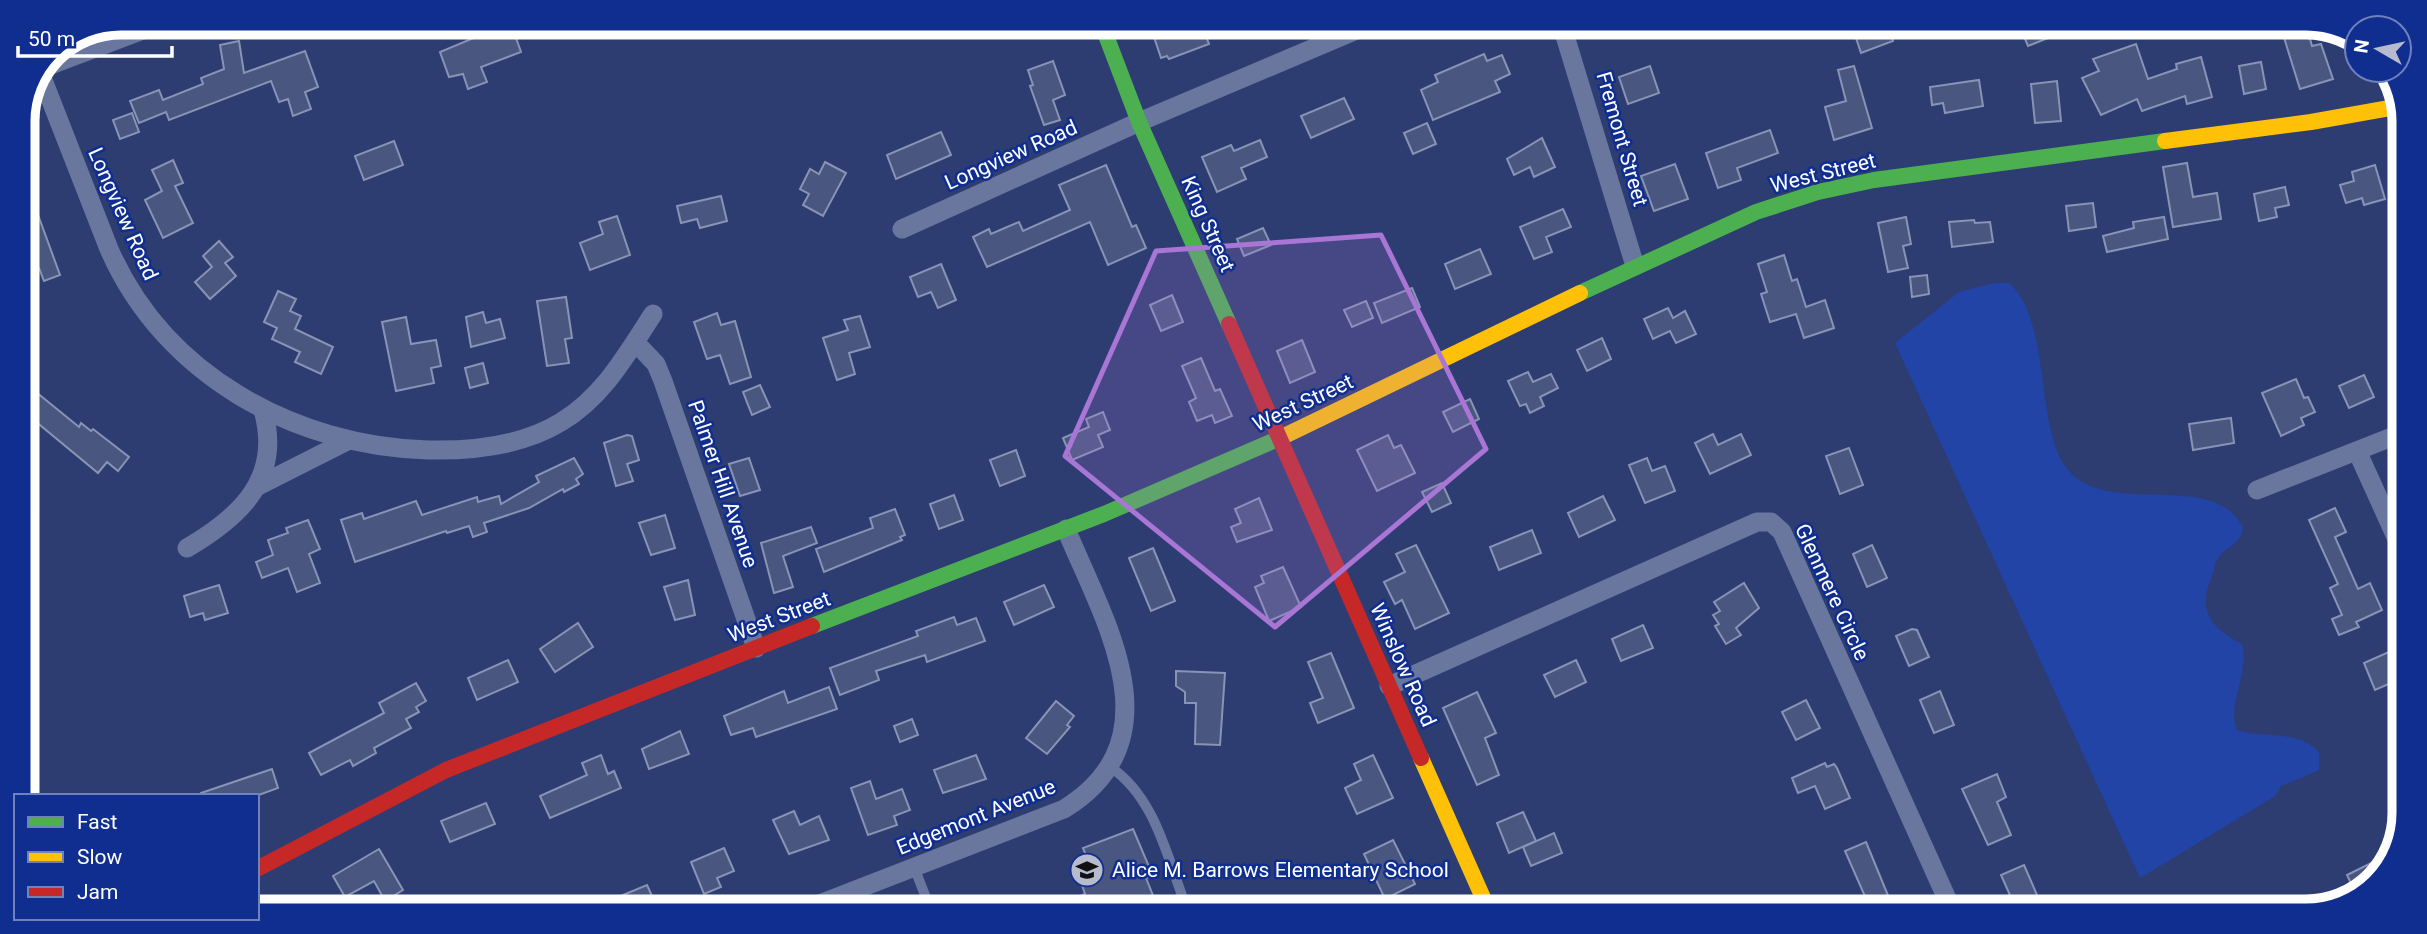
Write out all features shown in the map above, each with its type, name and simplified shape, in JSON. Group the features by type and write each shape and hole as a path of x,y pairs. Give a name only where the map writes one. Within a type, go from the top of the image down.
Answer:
{"main road":[{"name":"King Street","path":"1106,35 1139,122 1280,438"},
{"name":"West Street","path":"259,868 446,770 564,721 1066,529 1280,438 1635,266 1756,212 1845,185 2311,122 2391,108"},
{"name":"Winslow Road","path":"1280,438 1484,899"}],"street":[{"path":"59,62 129,35"},
{"name":"Longview Road","path":"902,229 1139,122 1345,35"},
{"name":"Fremont Street","path":"1565,35 1635,266"},
{"name":"Longview Road","path":"44,84 121,276 160,330 188,358 234,393 263,410 314,432 398,448 448,450 523,439 550,428 581,409 605,385 653,314"},
{"name":"Palmer Hill Avenue","path":"635,341 656,364 663,381 756,648"},
{"path":"187,548 234,515 258,486 267,466 269,449 269,429 263,410"},
{"path":"2258,490 2392,438"},
{"path":"258,486 347,440"},
{"path":"2358,453 2392,528"},
{"name":"Glenmere Circle","path":"1389,686 1757,522 1771,522 1782,532 1947,899"},
{"name":"Edgemont Avenue","path":"832,899 1064,808 1091,789 1109,766 1125,723 1123,673 1066,529"}],"lane":[{"path":"1109,766 1132,783 1144,799 1183,899"},
{"path":"914,867 926,899"}],"highlighted area":[{"path":"1381,235 1486,449 1275,627 1065,456 1156,251"}],"shaded area":[{"path":"1995,283 2009,283 2022,300 2032,322 2050,429 2057,452 2068,470 2086,484 2109,491 2186,496 2209,501 2229,510 2243,528 2239,539 2220,555 2216,562 2206,599 2206,608 2214,624 2242,644 2243,666 2234,711 2237,730 2290,737 2319,752 2319,770 2281,786 2275,796 2140,878 1895,343 1959,292"}],"building":[{"path":"481,35 515,35 521,52 481,67 487,82 468,89 463,74 449,77 440,52"},
{"path":"1206,35 1209,44 1169,59 1167,56 1161,58 1154,37"},
{"path":"1855,35 1891,35 1893,41 1861,53"},
{"path":"2023,35 2056,35 2028,46"},
{"path":"2283,35 2309,35 2312,46 2321,44 2333,79 2300,89"},
{"path":"239,41 244,73 305,51 318,87 305,92 311,109 293,116 288,99 279,102 271,81 169,120 166,112 139,123 130,101 159,90 163,100 203,84 201,78 224,69 220,45"},
{"path":"2136,44 2148,79 2177,69 2176,64 2201,57 2212,97 2187,104 2185,96 2142,111 2137,99 2101,115 2082,78 2099,71 2093,59"},
{"path":"1484,54 1487,61 1502,55 1510,74 1495,81 1500,92 1433,120 1421,90 1438,82 1435,75"},
{"path":"1053,61 1065,95 1053,100 1060,120 1044,125 1030,86 1033,85 1028,70"},
{"path":"2261,62 2266,89 2244,94 2239,66"},
{"path":"1650,66 1659,93 1628,104 1619,77"},
{"path":"1854,66 1872,128 1834,140 1825,107 1846,101 1838,70"},
{"path":"1979,80 1983,106 1945,113 1943,103 1932,105 1930,87"},
{"path":"2057,81 2061,121 2035,123 2031,84"},
{"path":"1344,98 1354,119 1311,138 1301,116"},
{"path":"132,113 139,132 120,139 113,120"},
{"path":"1427,123 1436,144 1413,154 1404,133"},
{"path":"1770,130 1778,153 1737,168 1741,180 1718,188 1706,153"},
{"path":"941,132 951,155 896,179 887,155"},
{"path":"1542,138 1555,167 1534,177 1530,167 1514,175 1507,159"},
{"path":"1260,140 1267,157 1241,168 1246,179 1217,192 1202,157 1231,145 1234,151"},
{"path":"394,141 403,165 364,180 355,156"},
{"path":"173,160 183,183 175,186 193,223 163,238 145,200 162,191 152,170"},
{"path":"825,162 846,173 823,216 803,205 809,194 800,189 810,169 819,174"},
{"path":"2187,163 2193,197 2217,193 2221,219 2173,227 2163,167"},
{"path":"1675,164 1688,199 1654,211 1641,176"},
{"path":"1106,165 1132,227 1136,225 1146,248 1108,265 1090,222 987,267 973,237 989,229 991,234 1019,222 1023,231 1070,210 1059,185"},
{"path":"2375,165 2385,199 2364,205 2362,198 2346,203 2340,185 2354,181 2352,172"},
{"path":"2285,187 2289,205 2275,208 2277,217 2259,221 2254,194"},
{"path":"721,196 727,221 700,228 697,219 681,223 677,206"},
{"path":"2093,203 2096,227 2069,231 2066,206"},
{"path":"1563,209 1571,227 1546,237 1552,252 1534,259 1520,227"},
{"path":"37,212 60,275 44,281 39,268 35,270"},
{"path":"617,216 630,255 590,270 580,243 603,234 599,222"},
{"path":"1906,217 1911,244 1903,246 1908,268 1888,272 1878,223"},
{"path":"2164,217 2168,239 2107,252 2103,236 2134,228 2133,222"},
{"path":"1974,220 1975,223 1990,222 1993,242 1952,247 1949,222"},
{"path":"1263,228 1271,245 1244,256 1237,239"},
{"path":"219,241 233,257 225,263 236,276 210,299 195,282 212,267 203,256"},
{"path":"1480,249 1491,274 1455,289 1445,264"},
{"path":"1784,255 1792,281 1797,279 1806,307 1825,300 1834,328 1804,338 1796,314 1770,322 1761,294 1767,292 1758,264"},
{"path":"941,264 956,300 938,308 931,292 918,297 910,277"},
{"path":"1927,275 1929,294 1912,297 1910,277"},
{"path":"1412,288 1420,307 1382,323 1374,303"},
{"path":"278,291 296,299 290,311 301,316 295,329 333,347 321,374 295,362 300,352 272,339 277,328 264,322"},
{"path":"1172,295 1183,322 1161,331 1150,305"},
{"path":"566,297 572,338 565,339 569,363 547,366 537,301"},
{"path":"1366,301 1373,318 1352,327 1344,310"},
{"path":"1668,308 1673,318 1685,311 1696,334 1676,343 1670,331 1653,339 1644,319"},
{"path":"483,312 486,323 500,319 505,338 471,347 466,317"},
{"path":"717,313 721,325 735,321 751,377 730,384 720,355 707,359 694,322"},
{"path":"860,316 870,347 849,353 855,374 837,380 823,338 848,330 844,320"},
{"path":"406,317 411,344 436,340 441,366 431,368 434,383 396,391 382,322"},
{"path":"1602,338 1611,359 1587,371 1577,350"},
{"path":"1302,340 1315,372 1290,383 1277,351"},
{"path":"1201,358 1215,391 1220,389 1232,416 1215,423 1212,415 1197,421 1189,402 1196,398 1182,366"},
{"path":"483,363 488,383 470,388 465,368"},
{"path":"1528,372 1533,382 1551,374 1558,388 1540,397 1544,406 1530,413 1526,404 1520,406 1508,381"},
{"path":"2364,375 2374,397 2349,408 2339,386"},
{"path":"2296,379 2304,398 2308,397 2315,412 2301,418 2304,425 2281,436 2262,393"},
{"path":"760,385 770,407 752,415 743,392"},
{"path":"35,393 79,427 81,423 91,431 93,429 129,457 118,471 107,462 98,473 35,421"},
{"path":"1470,399 1479,419 1453,432 1443,412"},
{"path":"1103,412 1110,430 1098,435 1103,447 1072,460 1063,438 1089,427 1086,419"},
{"path":"2231,418 2234,443 2193,450 2189,424"},
{"path":"1713,434 1718,445 1741,434 1751,455 1710,474 1695,443"},
{"path":"627,435 632,436 639,460 627,464 633,481 616,486 604,443"},
{"path":"1388,435 1394,448 1401,445 1415,473 1377,491 1357,450"},
{"path":"1849,448 1863,485 1840,494 1826,456"},
{"path":"1016,450 1025,476 1000,486 990,460"},
{"path":"574,458 583,474 576,479 579,484 564,492 563,489 529,508 484,523 487,532 473,537 469,526 447,533 446,531 355,562 341,520 362,513 364,519 416,501 422,515 477,497 478,502 499,496 501,504 539,482 536,476"},
{"path":"749,458 760,490 740,496 729,464"},
{"path":"1647,458 1652,471 1665,466 1675,491 1645,503 1629,465"},
{"path":"1442,483 1451,503 1432,512 1422,492"},
{"path":"954,495 963,520 939,529 930,504"},
{"path":"1603,496 1615,520 1579,537 1568,513"},
{"path":"1259,498 1272,530 1237,542 1231,527 1241,523 1235,509"},
{"path":"2335,508 2346,532 2335,537 2358,589 2370,583 2382,610 2356,622 2359,627 2339,635 2332,619 2342,615 2330,588 2338,584 2309,520"},
{"path":"895,509 905,535 900,537 902,540 824,572 816,549 873,528 870,518"},
{"path":"665,515 675,548 651,555 639,523"},
{"path":"308,520 320,549 309,554 320,583 297,592 288,568 262,578 256,562 273,555 268,540 288,533 286,528"},
{"path":"811,527 817,543 783,556 793,587 774,593 761,543"},
{"path":"1532,530 1541,553 1499,570 1490,547"},
{"path":"1416,545 1449,613 1415,629 1402,600 1395,604 1384,582 1405,572 1396,554"},
{"path":"1872,545 1887,578 1867,587 1853,554"},
{"path":"1153,548 1175,601 1151,611 1129,558"},
{"path":"1283,567 1301,607 1269,621 1255,587 1264,583 1261,576"},
{"path":"688,580 695,615 675,620 664,587"},
{"path":"1744,583 1759,608 1736,628 1741,635 1726,644 1715,626 1719,624 1713,615 1720,611 1714,602"},
{"path":"219,585 228,613 205,620 203,613 190,617 184,596"},
{"path":"1044,585 1054,607 1014,625 1004,602"},
{"path":"954,617 957,625 976,618 985,641 927,662 925,655 876,671 879,680 840,695 830,668 918,636 916,631"},
{"path":"578,623 593,647 555,672 540,649"},
{"path":"1643,625 1653,648 1621,661 1612,639"},
{"path":"1912,629 1917,630 1929,657 1909,666 1896,636"},
{"path":"2392,651 2392,683 2375,690 2364,663"},
{"path":"1331,653 1354,708 1318,723 1310,703 1323,698 1308,662"},
{"path":"508,660 518,682 477,700 468,678"},
{"path":"1576,660 1586,682 1555,697 1544,675"},
{"path":"1176,671 1225,673 1220,745 1195,744 1196,703 1185,703 1185,692 1176,686"},
{"path":"416,683 426,701 416,707 419,712 406,719 411,728 374,748 376,753 353,766 350,760 321,775 309,753 384,713 379,703"},
{"path":"829,687 837,709 756,737 753,728 731,735 724,716 784,691 788,703"},
{"path":"1940,691 1954,725 1934,733 1920,700"},
{"path":"1477,692 1496,733 1485,738 1499,775 1477,785 1443,708"},
{"path":"1806,700 1820,728 1796,740 1782,712"},
{"path":"1056,701 1074,716 1067,725 1070,727 1047,754 1026,738"},
{"path":"912,719 918,735 900,742 894,726"},
{"path":"680,731 689,754 649,769 642,749"},
{"path":"601,755 608,774 614,771 621,788 550,818 540,796 587,775 582,763"},
{"path":"976,755 986,779 943,793 934,770"},
{"path":"1373,755 1393,798 1357,814 1345,788 1361,780 1354,764"},
{"path":"1825,763 1827,767 1834,764 1837,768 1850,798 1825,809 1815,786 1798,793 1792,778"},
{"path":"272,769 278,788 259,795 201,793"},
{"path":"1997,774 2006,797 1997,802 2011,835 1988,845 1962,789"},
{"path":"870,781 876,799 902,789 910,810 894,816 897,825 868,835 851,788"},
{"path":"486,803 495,824 450,842 441,821"},
{"path":"794,811 800,825 819,816 829,840 789,854 773,820"},
{"path":"1523,812 1536,841 1509,853 1497,823"},
{"path":"1133,829 1153,876 1146,878 1154,899 1073,899 1085,894 1079,876 1092,871 1083,848"},
{"path":"1554,833 1562,853 1531,866 1523,847"},
{"path":"1393,840 1415,884 1385,899 1364,854"},
{"path":"1866,842 1889,899 1866,899 1845,851"},
{"path":"724,848 734,871 717,878 721,887 704,894 691,862"},
{"path":"379,849 403,890 384,899 374,881 345,897 333,876"},
{"path":"2373,862 2374,865 2352,885 2347,875"},
{"path":"2024,865 2039,899 2012,899 2001,875"},
{"path":"647,885 653,899 613,899"}],"traffic: fast":[{"path":"1106,35 1139,122 1229,324"},
{"path":"1580,293 1756,212 1818,192 1874,180 2165,141"},
{"path":"812,626 1104,514 1280,438"}],"traffic: slow":[{"path":"2165,141 2311,122 2391,108"},
{"path":"1280,438 1580,293"},
{"path":"1421,758 1484,899"}],"traffic: jam":[{"path":"1229,324 1421,758"},
{"path":"259,868 446,770 812,626"}],"place":[{"name":"Alice M. Barrows Elementary School","path":"1087,870"}]}
